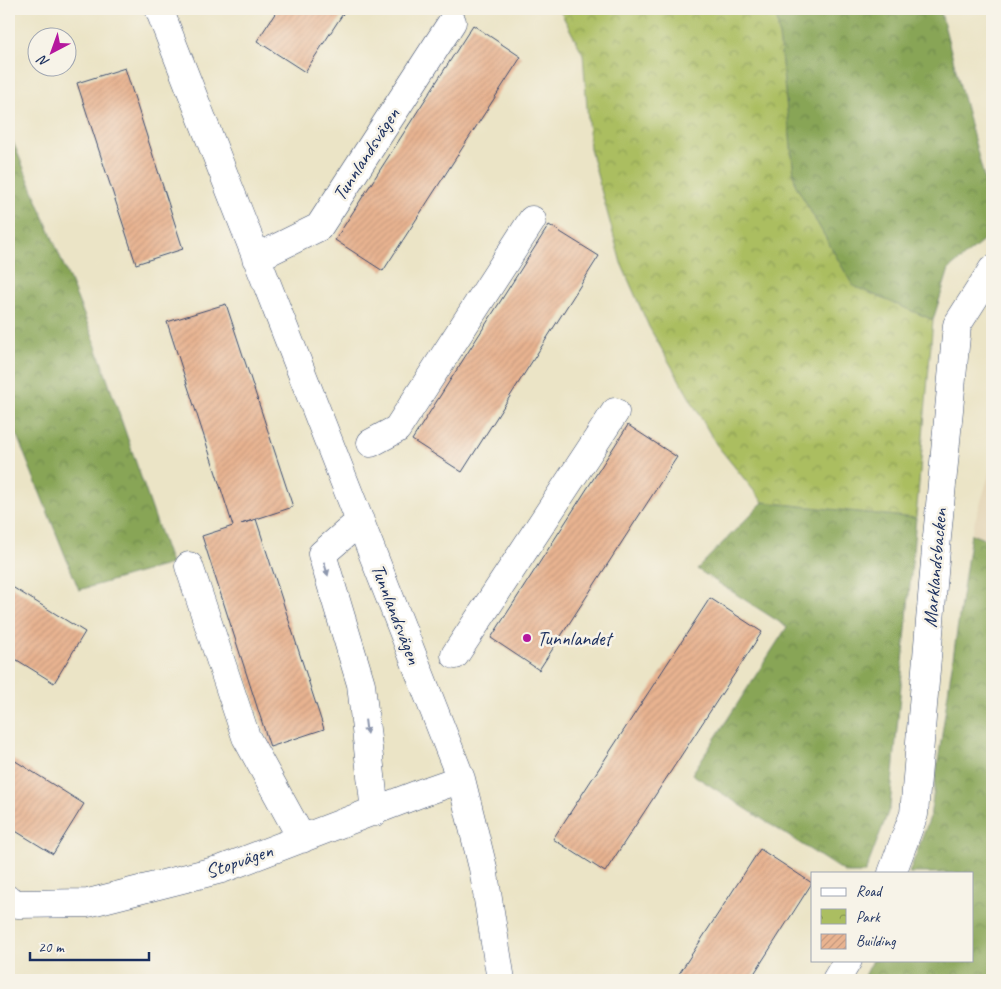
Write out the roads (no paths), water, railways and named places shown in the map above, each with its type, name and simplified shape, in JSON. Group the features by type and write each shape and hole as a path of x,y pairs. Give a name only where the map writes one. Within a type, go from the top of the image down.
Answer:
{"street":[{"name":"Tunnlandsvägen","path":"159,9 461,779 483,868 501,980"},
{"name":"Tunnlandsvägen","path":"256,258 319,227 452,22"},
{"path":"371,443 397,429 532,220"},
{"name":"Marklandsbacken","path":"892,872 914,814 937,537 958,325 992,270"},
{"name":"Tunnlandsvägen","path":"455,655 615,412"},
{"path":"360,521 322,554 361,684 375,812"},
{"path":"188,566 246,737 302,839"},
{"name":"Stopvägen","path":"9,900 18,904 88,903 222,869 461,779"},
{"path":"836,980 847,962"}],"place":[{"name":"Tunnlandet","path":"527,638"}]}
